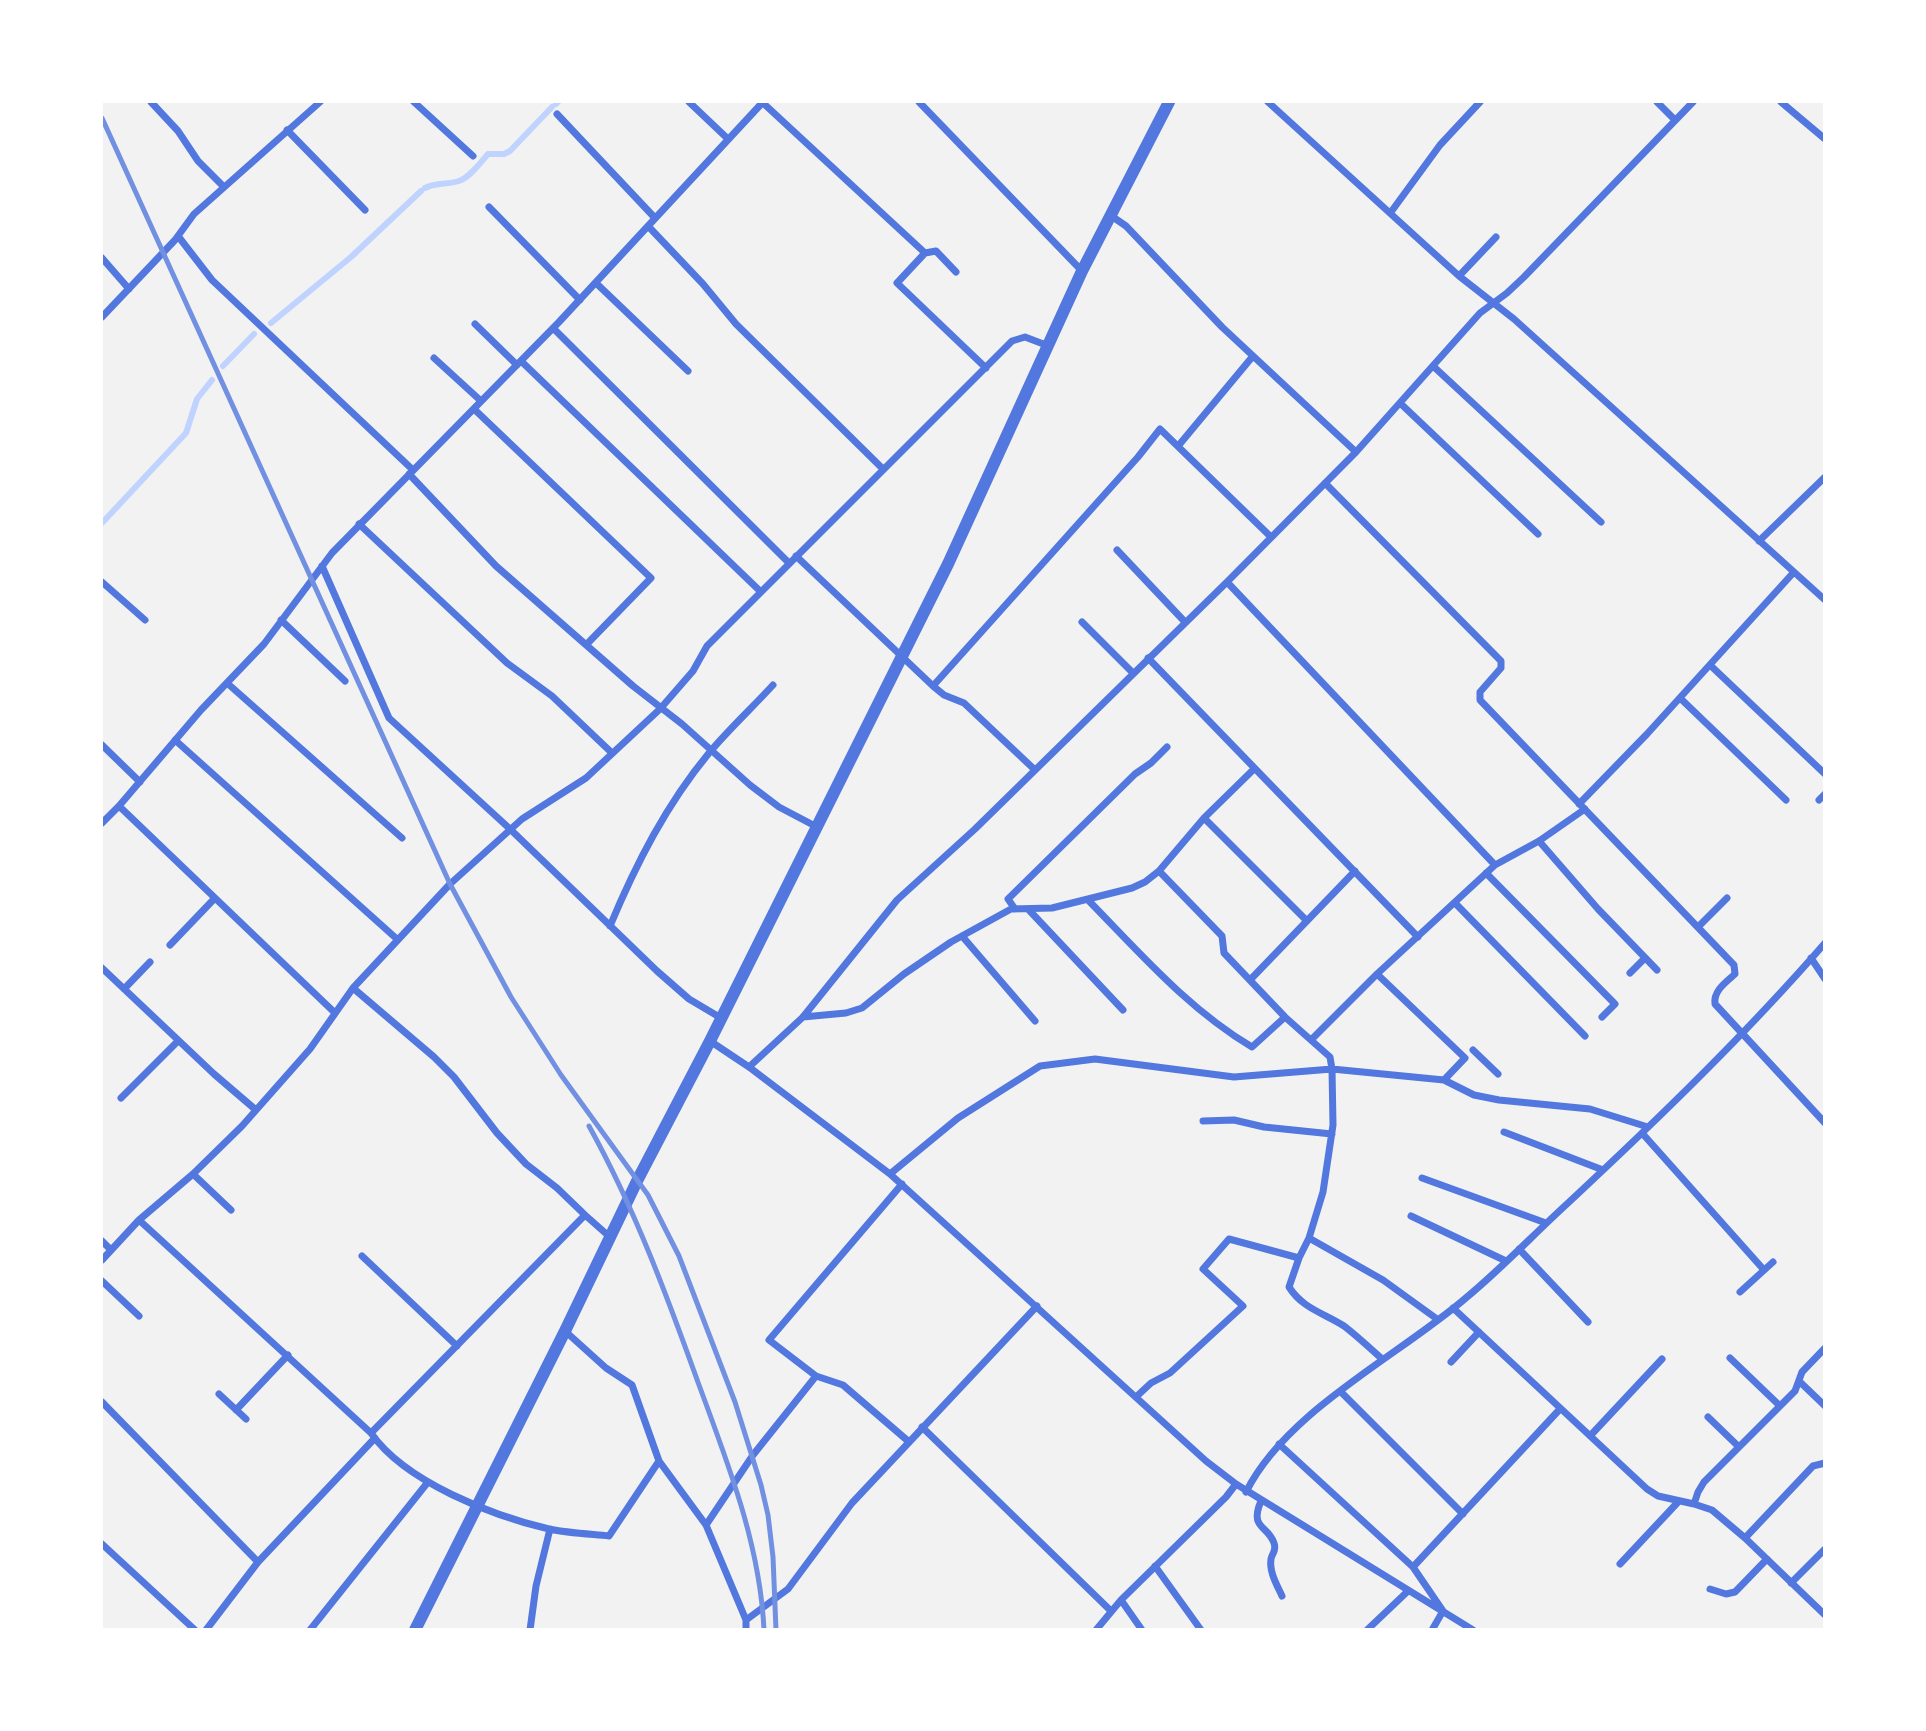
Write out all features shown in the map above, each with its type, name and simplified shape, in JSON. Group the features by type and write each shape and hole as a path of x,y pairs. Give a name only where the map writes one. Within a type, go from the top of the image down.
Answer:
{"street":[{"path":"151,102 178,131 198,161 223,186"},
{"path":"102,317 178,236 194,214 320,102"},
{"path":"414,102 473,156"},
{"path":"689,102 728,139"},
{"path":"102,823 264,644 322,566 359,524 580,300 762,102 925,253"},
{"path":"919,102 1082,271"},
{"path":"415,1629 638,1179 722,1018 903,656 948,564 1046,345 1169,102"},
{"path":"1268,102 1459,276 1493,303 1825,600"},
{"path":"1391,212 1440,145 1480,102"},
{"path":"1657,102 1675,120"},
{"path":"749,1067 803,1017 897,900 975,830 1227,582 1356,452 1480,313 1524,277 1693,102"},
{"path":"1781,102 1825,139"},
{"path":"557,114 655,218"},
{"path":"288,130 365,210"},
{"path":"489,207 580,300"},
{"path":"1110,215 1126,226 1179,284 1356,452"},
{"path":"648,226 703,284 736,324 883,469"},
{"path":"178,236 212,280 411,472 496,566 660,709 682,724 710,751 779,807 817,827"},
{"path":"1459,276 1496,237"},
{"path":"956,272 936,251 925,253 897,283 986,368"},
{"path":"102,258 129,289"},
{"path":"596,283 688,371"},
{"path":"475,324 761,592"},
{"path":"553,328 789,563"},
{"path":"102,1260 139,1220 193,1174 256,1111 310,1049 353,988 450,884 510,829 586,778 660,709 693,671 707,646 1012,341 1025,337 1046,345"},
{"path":"1179,445 1253,356"},
{"path":"434,358 481,401"},
{"path":"1433,366 1601,522"},
{"path":"1400,402 1538,534"},
{"path":"474,409 652,578 586,645"},
{"path":"933,686 1160,429 1271,537"},
{"path":"1759,541 1825,477"},
{"path":"1325,482 1501,661 1501,668 1480,692 1480,700 1734,965 1735,974 1714,998 1715,1004 1825,1123"},
{"path":"359,524 497,654 552,696 612,753"},
{"path":"1117,550 1185,622"},
{"path":"796,556 933,686 944,695 964,703 1035,770"},
{"path":"322,566 389,718 690,999 722,1018"},
{"path":"1312,1040 1377,974 1494,866 1539,841 1582,807 1794,572"},
{"path":"102,582 145,620"},
{"path":"1227,582 1494,866"},
{"path":"281,620 345,681"},
{"path":"1082,622 1133,673"},
{"path":"1148,658 1418,937"},
{"path":"1710,665 1825,774"},
{"path":"227,683 402,838"},
{"path":"610,926 644,850 664,815 710,751 773,685"},
{"path":"1680,698 1786,800"},
{"path":"175,740 398,940"},
{"path":"102,745 140,782"},
{"path":"1015,909 1008,899 1135,774 1167,747"},
{"path":"803,1017 846,1013 862,1008 905,974 962,936 1011,909 1052,908 1132,888 1158,871 1204,818 1254,769"},
{"path":"119,806 334,1012"},
{"path":"1204,818 1307,921"},
{"path":"1539,841 1598,909 1657,970"},
{"path":"1158,871 1222,936 1224,953 1284,1017 1330,1057 1332,1134 1323,1192 1309,1238 1289,1287 1310,1309 1342,1325 1382,1359"},
{"path":"1250,980 1355,871"},
{"path":"1486,873 1615,1004 1602,1017"},
{"path":"170,945 215,898"},
{"path":"1698,927 1727,898"},
{"path":"1088,900 1174,989 1224,1031 1252,1047 1284,1017"},
{"path":"1455,903 1585,1036"},
{"path":"1028,909 1123,1010"},
{"path":"962,936 1035,1021"},
{"path":"1246,1492 1256,1473 1279,1444 1341,1391 1453,1308 1604,1170 1742,1032 1825,943"},
{"path":"1630,973 1645,958"},
{"path":"1811,958 1825,979"},
{"path":"124,989 150,962"},
{"path":"102,968 256,1111"},
{"path":"1377,974 1465,1058"},
{"path":"353,988 434,1057 454,1077 497,1133 526,1164 557,1188 611,1238"},
{"path":"121,1098 178,1041"},
{"path":"710,1041 749,1067 902,1184 1206,1461 1246,1492 1473,1629"},
{"path":"1444,1080 1476,1048 1497,1074"},
{"path":"890,1174 958,1118 1040,1066 1095,1059 1234,1077 1332,1069 1444,1080 1475,1095 1499,1100 1590,1109 1645,1130 1764,1270"},
{"path":"1203,1121 1234,1120 1264,1127 1332,1134"},
{"path":"1504,1132 1604,1170"},
{"path":"193,1174 231,1210"},
{"path":"1422,1178 1546,1223"},
{"path":"902,1184 768,1340 816,1376 843,1385 908,1441"},
{"path":"206,1629 258,1562 373,1435 585,1215"},
{"path":"1411,1216 1506,1261"},
{"path":"139,1220 288,1355 405,1468 478,1506 550,1529 609,1536 659,1461"},
{"path":"1309,1238 1384,1280 1437,1319"},
{"path":"1136,1397 1151,1383 1170,1373 1243,1306 1203,1269 1228,1239 1299,1258"},
{"path":"102,1241 111,1250"},
{"path":"1519,1249 1588,1322"},
{"path":"362,1256 457,1346"},
{"path":"1740,1292 1773,1262"},
{"path":"102,1281 139,1316"},
{"path":"746,1620 788,1589 852,1503 1037,1306"},
{"path":"1453,1308 1647,1489 1658,1496 1712,1510 1825,1615"},
{"path":"565,1331 606,1368 632,1385 659,1461 706,1525 746,1620 746,1629"},
{"path":"1451,1362 1479,1332"},
{"path":"1695,1504 1704,1482 1795,1391 1802,1372 1825,1348"},
{"path":"236,1410 288,1355"},
{"path":"1730,1358 1780,1406"},
{"path":"1590,1436 1662,1359"},
{"path":"706,1525 752,1455 816,1376"},
{"path":"1798,1381 1825,1406"},
{"path":"1341,1391 1463,1514"},
{"path":"219,1394 246,1419"},
{"path":"102,1402 258,1562"},
{"path":"1413,1567 1560,1409"},
{"path":"1708,1417 1739,1447"},
{"path":"922,1427 1111,1611"},
{"path":"1279,1444 1413,1567 1443,1611"},
{"path":"1745,1538 1813,1466 1825,1463"},
{"path":"310,1629 428,1482"},
{"path":"1096,1629 1121,1600 1236,1484"},
{"path":"1261,1501 1256,1512 1258,1521 1274,1541 1275,1548 1271,1559 1273,1576 1282,1596"},
{"path":"1620,1564 1679,1501"},
{"path":"530,1629 536,1586 550,1529"},
{"path":"102,1544 195,1629"},
{"path":"1791,1583 1825,1549"},
{"path":"1710,1589 1726,1594 1735,1592 1767,1559"},
{"path":"1155,1566 1201,1629"},
{"path":"1367,1629 1408,1591"},
{"path":"1121,1600 1142,1629"},
{"path":"1432,1629 1443,1611"}],"waterway":[{"path":"425,188 459,181 471,173 488,154 504,154 510,151 552,107"},
{"path":"271,323 351,257 421,191"},
{"path":"223,366 254,334"},
{"path":"102,523 186,433 197,399 212,380"}],"railway":[{"path":"102,118 450,884 511,997 561,1075 648,1195 679,1256 735,1402 761,1485 773,1557 776,1630"},
{"path":"589,1126 606,1157 649,1253 721,1445 749,1536 764,1630"}]}
